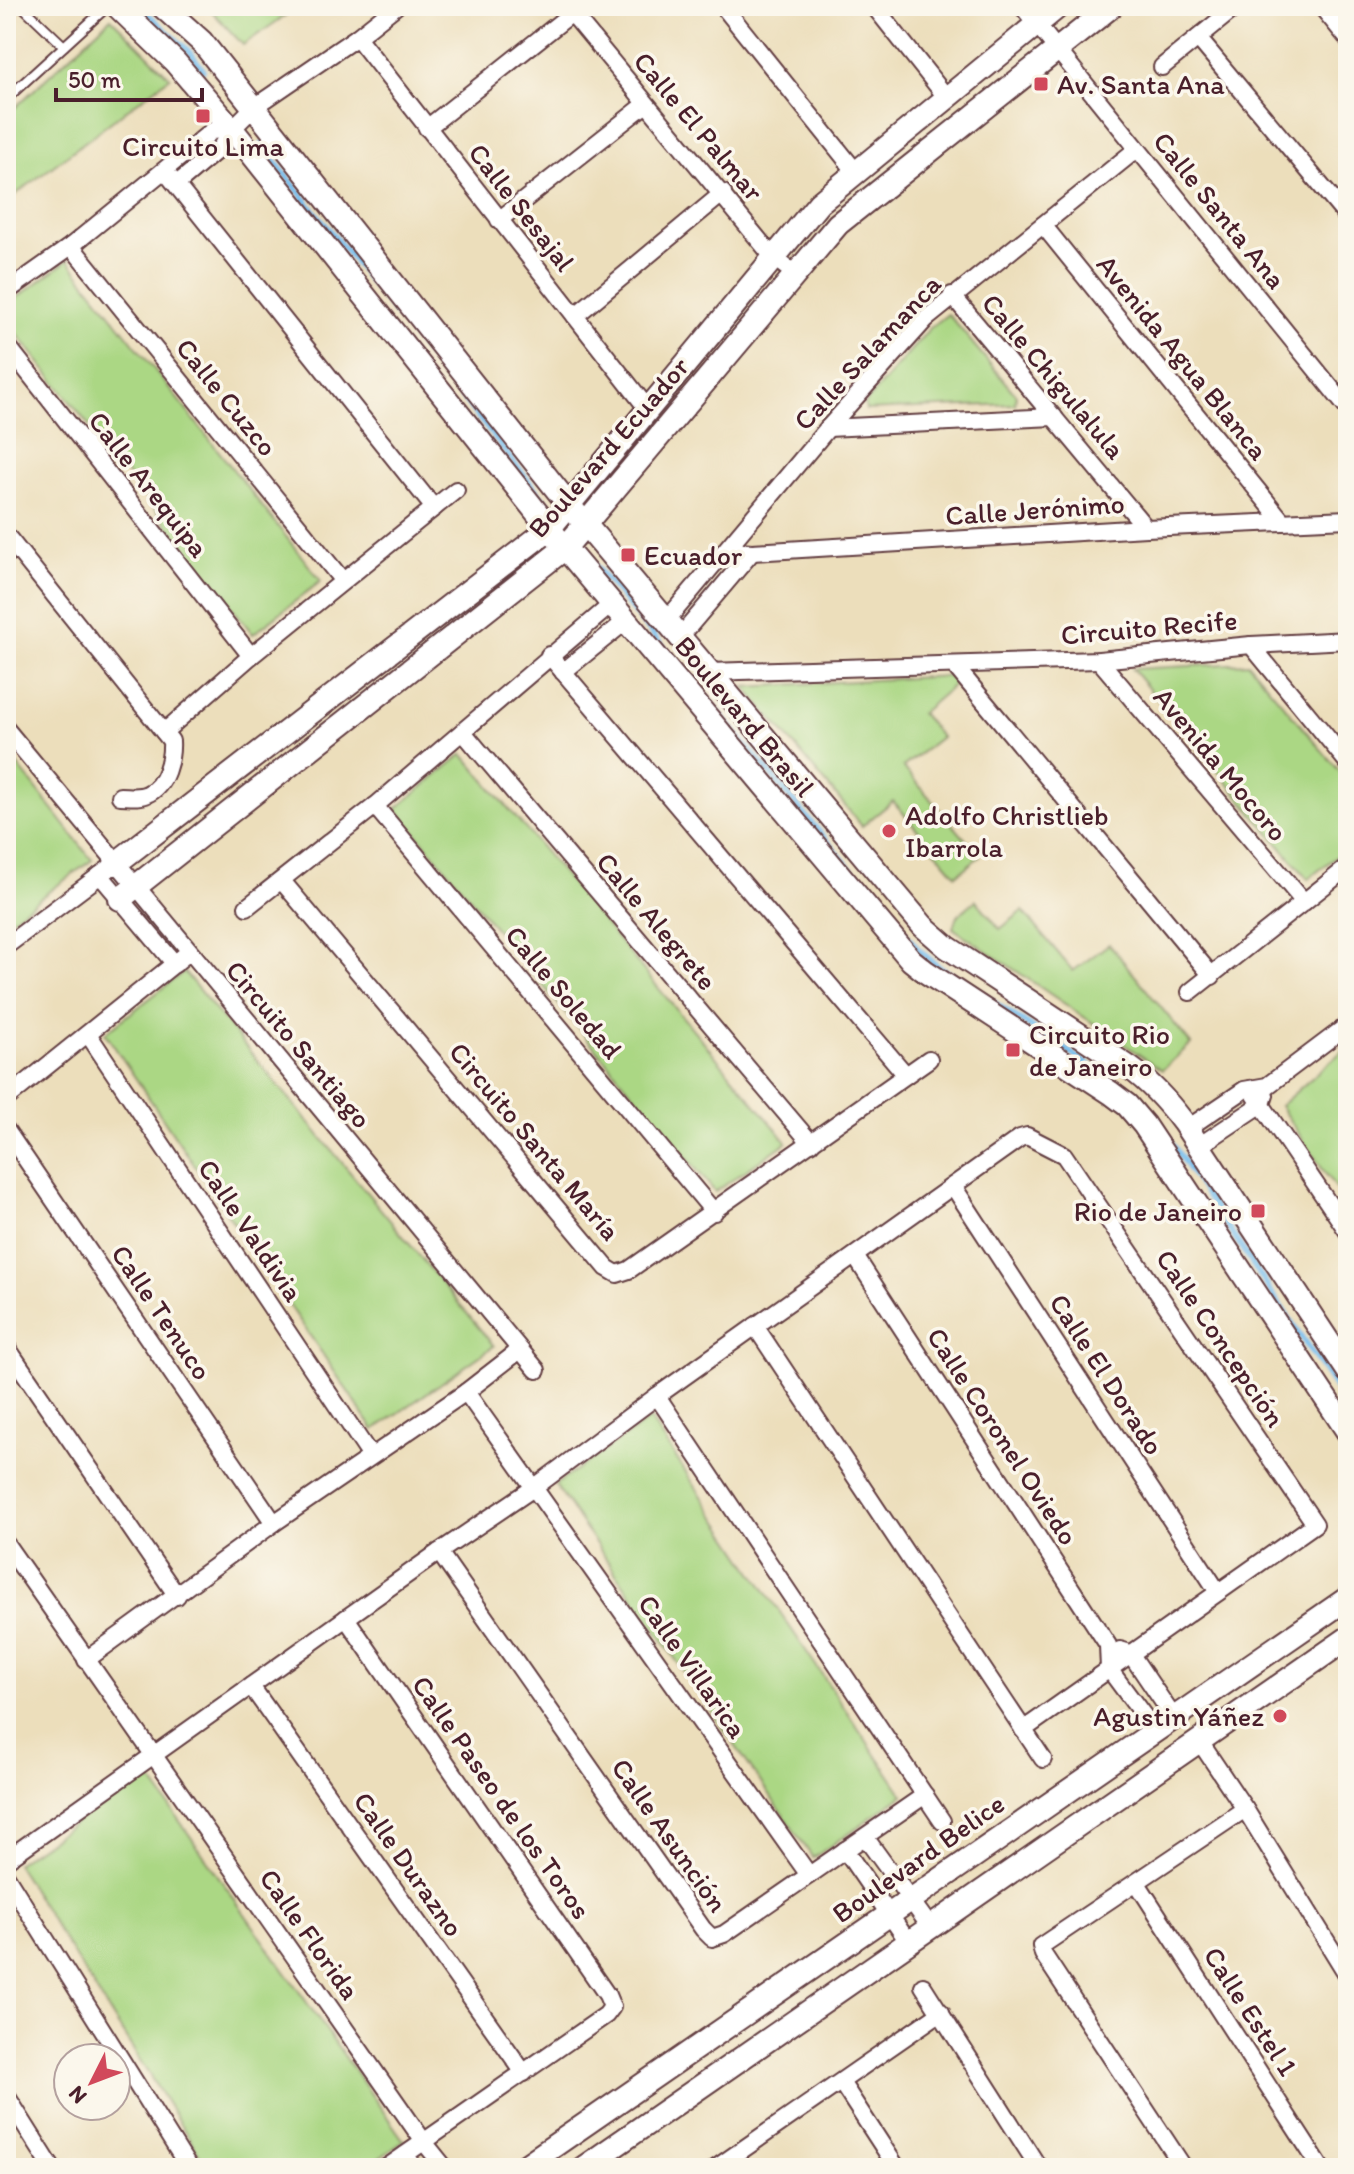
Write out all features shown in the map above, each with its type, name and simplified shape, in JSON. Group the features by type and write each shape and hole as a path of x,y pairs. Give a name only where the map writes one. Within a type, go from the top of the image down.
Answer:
{"street":[{"name":"Boulevard Brasil","path":"117,6 175,62 232,129 549,529 911,960 1127,1105 1144,1125 1348,1432"},
{"name":"Boulevard Brasil","path":"162,6 202,42 569,505 936,939 1150,1082 1194,1137 1348,1371"},
{"path":"177,184 221,147 232,129 253,108 357,37 396,6"},
{"path":"723,6 856,172"},
{"path":"874,6 947,98"},
{"name":"Calle Santa Ana","path":"1022,6 1348,409"},
{"name":"Boulevard Ecuador","path":"108,870 549,529 819,203 1059,6"},
{"name":"Boulevard Ecuador","path":"127,893 565,548 838,224 1112,6"},
{"path":"1162,67 1237,6"},
{"path":"1321,6 1348,39"},
{"path":"427,128 569,10"},
{"name":"Calle El Palmar","path":"569,10 773,257 795,274"},
{"name":"Calle Sesajal","path":"357,37 647,408"},
{"path":"1198,38 1348,218"},
{"path":"499,220 646,104"},
{"path":"6,292 71,246 212,131 232,129"},
{"name":"Calle Salamanca","path":"673,629 726,550 828,428 926,319 1137,149"},
{"path":"165,171 434,508"},
{"path":"575,316 723,193"},
{"name":"Avenida Agua Blanca","path":"1043,225 1283,522"},
{"name":"Calle Cuzco","path":"71,246 343,581"},
{"name":"Calle Chigulalula","path":"952,295 1146,528"},
{"name":"Calle Arequipa","path":"6,344 251,656"},
{"path":"828,428 1054,417"},
{"path":"164,732 251,656 456,490"},
{"name":"Calle Jerónimo","path":"726,550 752,552 1348,519"},
{"path":"6,535 171,741 172,756 158,786 146,795 120,796"},
{"path":"673,629 752,552"},
{"path":"247,907 375,806 549,655 619,613"},
{"path":"563,672 619,613"},
{"name":"Circuito Recife","path":"709,672 1099,660 1251,645 1348,640"},
{"path":"1251,645 1348,763"},
{"path":"549,655 906,1075"},
{"name":"Avenida Mocoro","path":"1099,660 1304,902"},
{"path":"954,665 1212,976"},
{"path":"6,729 127,893 175,964"},
{"name":"Calle Alegrete","path":"463,732 811,1143"},
{"name":"Calle Soledad","path":"375,806 714,1212"},
{"path":"1190,992 1348,867"},
{"path":"6,946 108,870"},
{"name":"Circuito Santa María","path":"282,881 607,1268 617,1274 629,1270 714,1212 929,1059"},
{"path":"127,893 189,952"},
{"name":"Circuito Santiago","path":"6,1099 189,952 537,1370"},
{"path":"1194,1137 1244,1090 1259,1088 1348,1025"},
{"name":"Calle Valdivia","path":"88,1034 370,1455"},
{"path":"1259,1088 1262,1104 1348,1232"},
{"path":"1194,1137 1262,1104"},
{"name":"Calle Tenuco","path":"6,1130 274,1523"},
{"name":"Calle Concepción","path":"439,1552 535,1487 657,1396 1020,1138 1027,1136 1064,1155 1315,1524 1023,1730"},
{"name":"Calle El Dorado","path":"953,1186 1218,1592"},
{"name":"Calle Coronel Oviedo","path":"855,1256 1108,1645"},
{"path":"755,1326 1043,1759"},
{"path":"6,1346 177,1596"},
{"path":"86,1660 370,1455 466,1392 520,1350"},
{"name":"Calle Villarica","path":"466,1392 809,1875"},
{"path":"657,1396 942,1821"},
{"path":"6,1544 153,1756"},
{"path":"6,1860 439,1552"},
{"name":"Calle Asunción","path":"439,1552 712,1938 724,1934 925,1795"},
{"name":"Boulevard Belice","path":"522,2168 1348,1598"},
{"name":"Calle Paseo de los Toros","path":"346,1618 607,1995 612,2007 606,2015 524,2073"},
{"path":"583,2168 1348,1638"},
{"path":"1155,1731 1109,1669 1108,1645 1130,1653 1174,1718"},
{"name":"Calle Durazno","path":"251,1686 524,2073"},
{"path":"1200,1742 1348,1976"},
{"name":"Calle Florida","path":"153,1756 445,2168"},
{"path":"1184,2168 1043,1954 1041,1946 1245,1809"},
{"path":"865,1837 931,1928"},
{"path":"845,1850 909,1943"},
{"path":"6,1876 189,2168"},
{"name":"Calle Estel 1","path":"1137,1883 1321,2168"},
{"path":"923,1986 1039,2168"},
{"path":"716,2168 941,2012"},
{"path":"386,2168 410,2161 424,2142 524,2073"},
{"path":"841,2082 897,2168"},
{"path":"6,2095 52,2168"}],"lane":[{"path":"22,6 64,46"},
{"path":"6,99 108,6"}],"green space":[{"path":"207,6 299,6 243,45"},
{"path":"111,18 170,77 6,202 6,116"},
{"path":"68,260 321,581 253,634 6,320 6,306"},
{"path":"948,314 1016,395 1015,404 866,410 867,401 929,329"},
{"path":"1248,663 1348,781 1348,847 1308,879 1132,669"},
{"path":"949,676 956,683 921,713 941,737 903,767 980,856 956,875 893,801 862,826 745,687"},
{"path":"6,750 92,860 6,923"},
{"path":"463,754 787,1142 715,1192 396,809"},
{"path":"976,900 1000,929 1023,911 1073,971 1109,944 1191,1044 1162,1070 953,928 957,916"},
{"path":"184,972 494,1346 374,1430 105,1033"},
{"path":"1348,1046 1348,1207 1280,1106"},
{"path":"650,1419 903,1795 813,1858 555,1485"},
{"path":"146,1773 404,2141 365,2168 208,2168 132,2048 132,2042 128,2042 16,1864"}],"waterway":[{"path":"139,6 191,53 203,70"},
{"path":"262,145 548,505"},
{"path":"585,554 918,949 935,964 1124,1088 1148,1108 1348,1407"}],"place":[{"name":"Av. Santa Ana","path":"1041,84"},
{"name":"Circuito Lima","path":"203,116"},
{"name":"Ecuador","path":"628,555"},
{"name":"Adolfo Christlieb Ibarrola","path":"889,831"},
{"name":"Circuito Rio de Janeiro","path":"1013,1050"},
{"name":"Rio de Janeiro","path":"1258,1211"},
{"name":"Agustin Yáñez","path":"1280,1716"}]}
